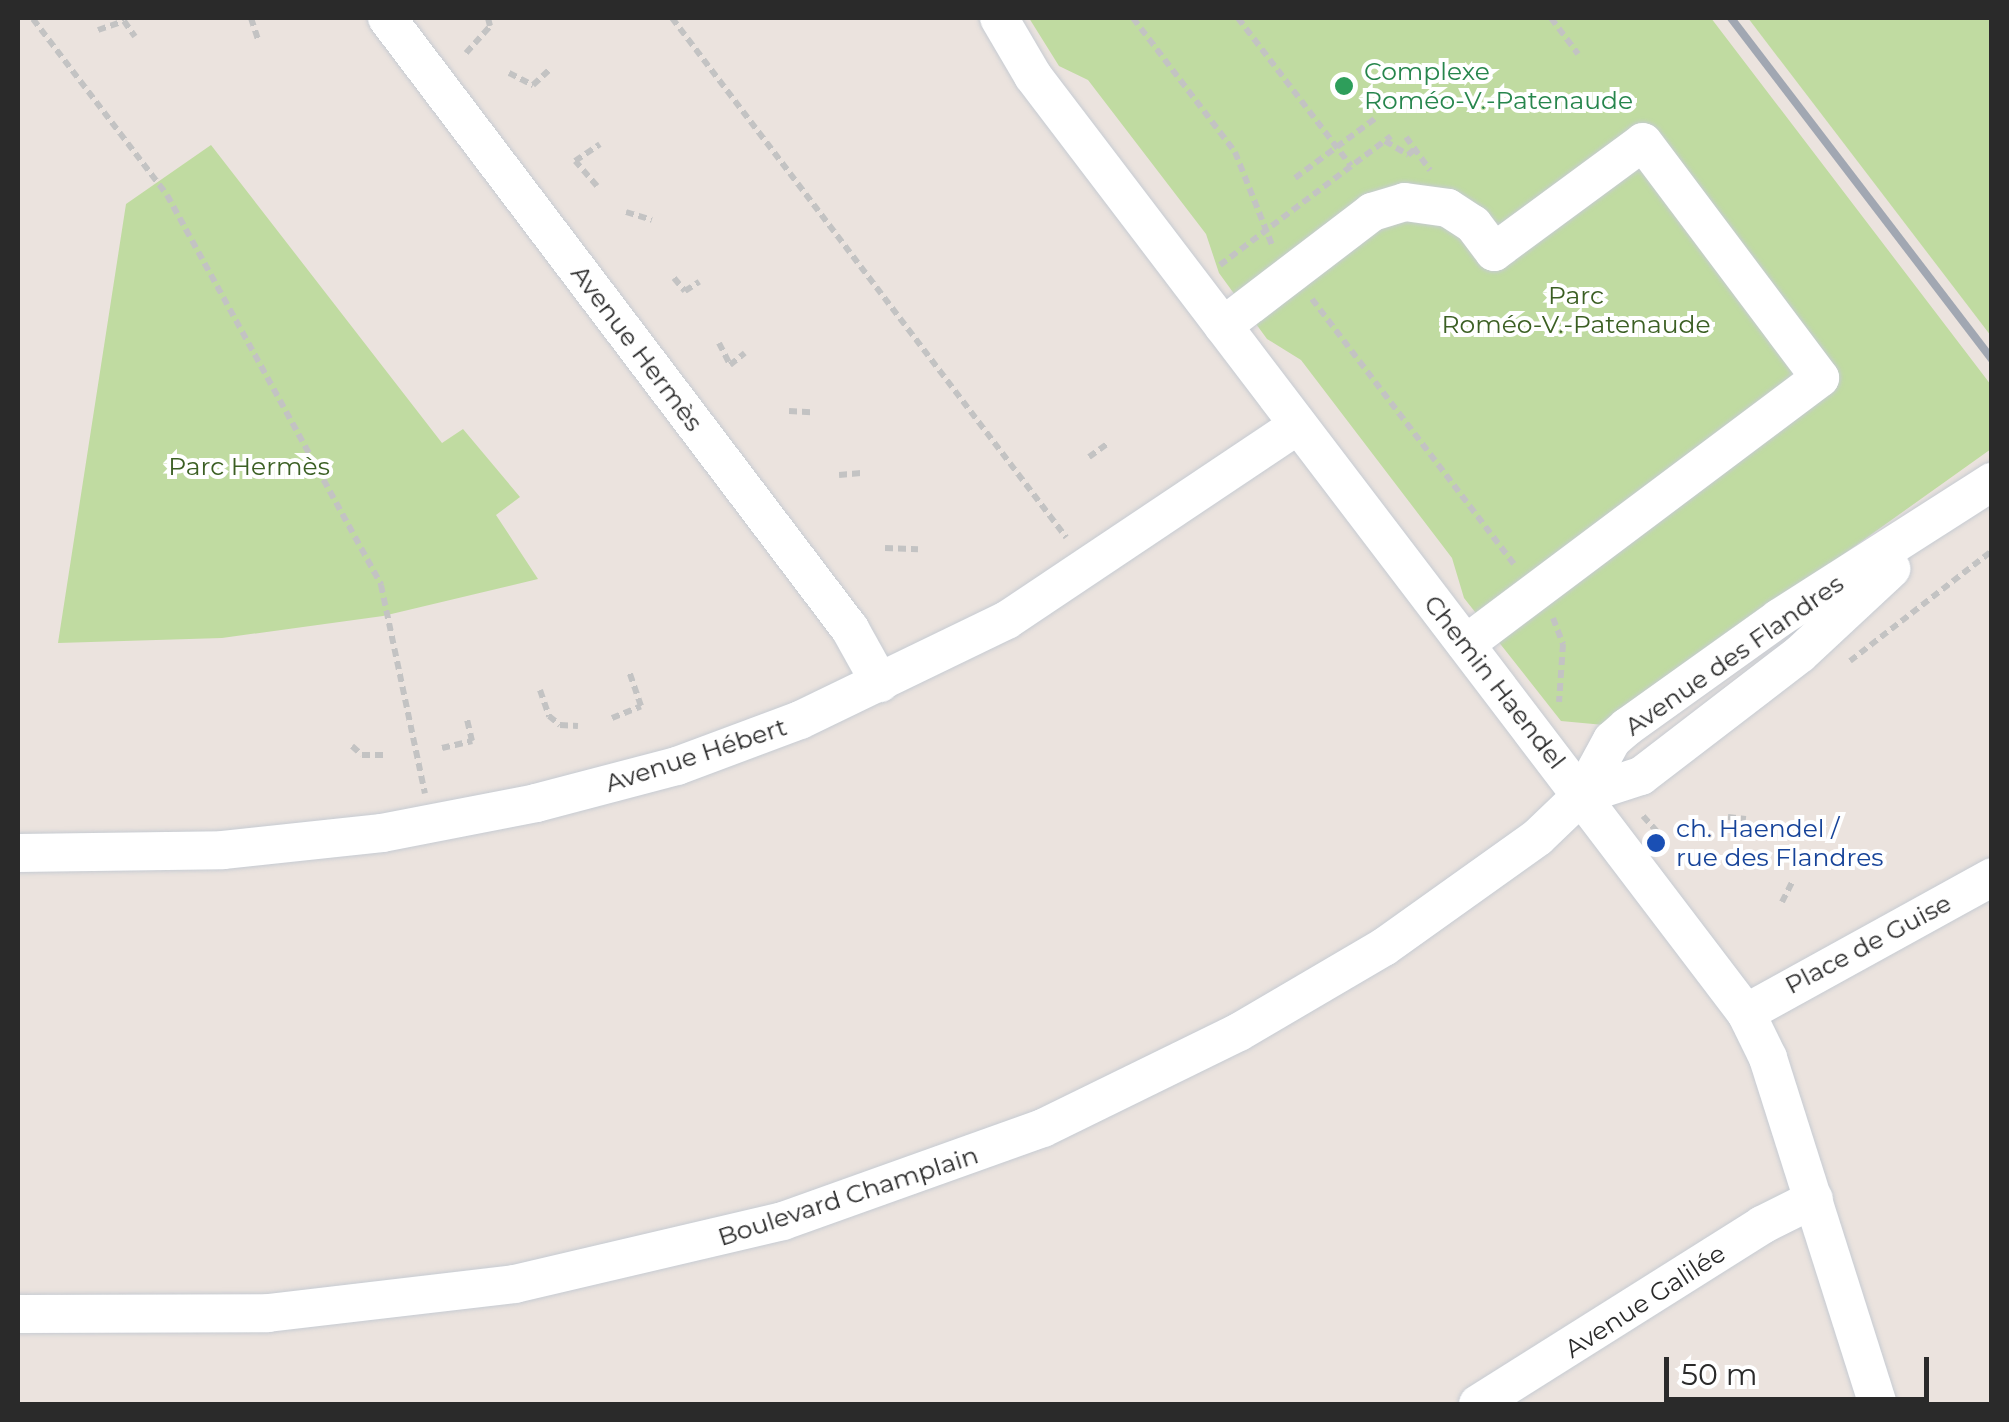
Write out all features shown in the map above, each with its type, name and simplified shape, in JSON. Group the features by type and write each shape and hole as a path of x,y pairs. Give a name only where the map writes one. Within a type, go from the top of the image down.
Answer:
{"street":[{"name":"Avenue Hermès","path":"387,18 850,629 880,683"},
{"name":"Chemin Haendel","path":"999,18 1033,76 1746,1012 1768,1058 1878,1404"},
{"path":"1223,326 1372,212 1405,202 1448,208 1473,224 1494,252 1644,142 1820,378 1466,644"},
{"name":"Avenue Hébert","path":"18,853 222,850 443,824 677,766 880,683 1051,594 1298,425"},
{"name":"Avenue des Flandres","path":"1582,795 1612,740 1628,726 1779,618 1954,510 1992,482"},
{"name":"Boulevard Champlain","path":"18,1314 213,1316 456,1294 676,1251 882,1190 1058,1122 1285,1007 1472,886 1582,795"},
{"name":"Place de Guise","path":"1746,1012 1992,877"},
{"name":"Avenue Galilée","path":"1478,1404 1771,1219 1814,1199"}],"path":[{"path":"251,18 258,42"},
{"path":"466,52 490,26 488,18"},
{"path":"672,18 1076,550"},
{"path":"1133,18 1236,152 1264,232 1278,254"},
{"path":"1238,18 1351,166"},
{"path":"1550,18 1578,54"},
{"path":"34,19 166,194 382,585 428,805"},
{"path":"98,30 124,21 135,37"},
{"path":"508,73 532,85 549,70"},
{"path":"1295,178 1377,117"},
{"path":"1214,268 1388,138 1408,155 1415,149 1406,137"},
{"path":"597,186 576,161 600,144"},
{"path":"626,212 652,220"},
{"path":"674,278 685,291 700,282"},
{"path":"1303,286 1524,576"},
{"path":"719,343 730,365 745,353"},
{"path":"790,411 811,412"},
{"path":"1089,457 1107,444"},
{"path":"839,475 864,473"},
{"path":"884,548 918,548"},
{"name":"Chemin Haendel","path":"1548,607 1562,644 1556,696 1569,716"},
{"path":"612,718 641,706 628,671"},
{"path":"540,690 549,716 560,725 578,726"},
{"path":"442,748 472,741 467,720"},
{"path":"352,746 362,755 383,755"},
{"path":"1728,817 1746,819"},
{"path":"1782,902 1792,880"}],"green space":[{"name":"Parc Roméo-V.-Patenaude","path":"1029,18 1711,18 1991,385 1991,449 1604,725 1561,721 1464,598 1452,558 1301,360 1267,339 1219,273 1206,234 1088,80 1059,66"},
{"path":"1748,18 1991,18 1991,336"},
{"name":"Parc Hermès","path":"211,145 442,443 463,429 520,497 496,515 538,579 383,616 222,638 58,643 126,204"}],"railway":[{"path":"1731,18 1992,359"}],"place":[{"name":"Complexe Roméo-V.-Patenaude","path":"1344,86"},
{"name":"ch. Haendel / rue des Flandres","path":"1656,843"}]}
